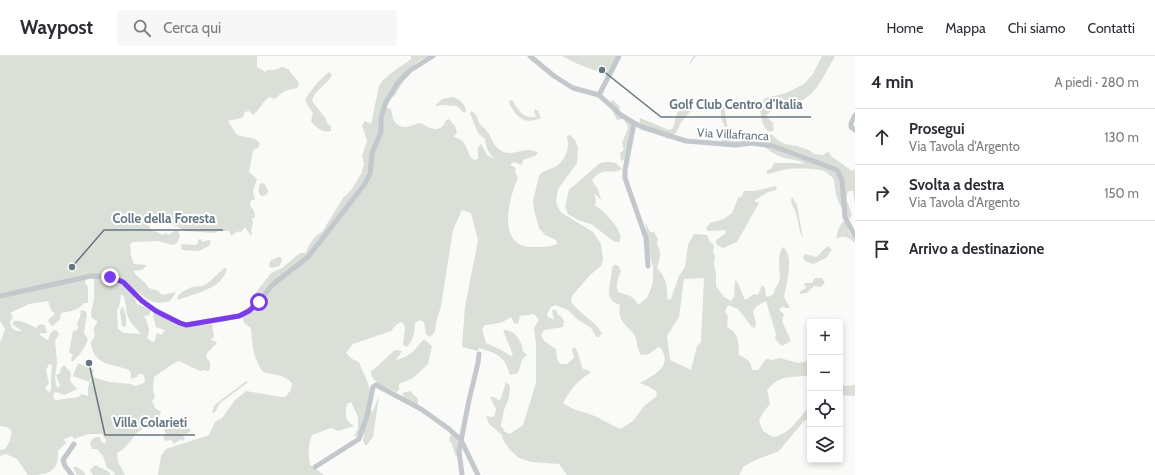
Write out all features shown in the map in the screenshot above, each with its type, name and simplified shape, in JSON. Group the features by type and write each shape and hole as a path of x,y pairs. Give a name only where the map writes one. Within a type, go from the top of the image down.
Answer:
{"street":[{"path":"0,296 91,276 103,276 123,282 142,301 156,311 186,325 239,316 249,311 259,302 272,285 308,256 364,185 370,174 372,153 381,132 381,118 385,104 396,84 409,71 433,56"},
{"name":"Via Villafranca","path":"530,56 554,76 573,88 599,95 621,115 634,124 686,141 736,145 751,143 773,146 836,170 842,180 845,217 855,236"},
{"path":"599,95 619,56"},
{"path":"855,115 851,123 851,127 855,130"},
{"path":"634,124 625,170 625,178 646,238 648,266"},
{"path":"462,475 459,451 479,354"},
{"path":"315,467 359,439 367,416 373,387 376,385 440,421 461,440 478,475"},
{"path":"72,475 65,466 63,460 74,444"}],"shaded area":[{"path":"0,56 257,56 257,67 265,72 282,67 288,69 299,83 297,88 285,91 275,99 269,97 253,115 249,111 245,112 241,118 228,121 237,135 255,139 260,143 258,148 253,150 249,172 257,179 253,191 255,200 251,200 250,205 254,211 255,217 252,219 253,223 251,236 245,227 240,233 238,231 231,236 229,231 218,231 215,233 186,231 155,219 149,224 150,229 163,235 165,233 169,235 174,231 178,231 180,236 177,243 173,245 158,241 133,242 130,244 131,256 134,264 147,265 142,270 133,271 149,288 158,291 162,295 176,292 170,301 158,303 150,301 134,289 132,292 137,304 146,307 151,311 149,315 144,316 149,330 147,338 152,342 155,341 156,334 158,333 161,335 165,330 156,327 153,316 154,312 176,324 185,326 212,324 214,336 211,340 217,343 207,353 206,357 210,362 210,370 200,371 179,361 154,377 153,390 155,398 152,401 155,408 161,412 159,418 155,420 155,425 145,427 117,453 118,462 125,475 115,475 113,471 107,468 103,456 97,449 92,449 90,443 92,439 100,437 101,441 105,444 106,440 102,434 88,434 74,439 72,436 64,439 66,443 58,451 58,458 54,468 46,473 28,475 17,459 6,454 0,456 0,450 5,449 10,440 11,430 7,427 0,426 0,343 5,329 0,321","holes":["86,278 94,278 94,299 91,312 92,318 97,321 97,323 94,329 95,336 91,342 92,350 95,356 99,360 129,370 131,373 131,379 137,377 138,374 143,374 145,379 144,383 135,386 131,384 109,382 92,377 88,387 88,396 82,394 78,397 57,400 54,399 53,395 55,392 65,395 77,389 70,381 71,373 64,365 61,368 60,373 56,375 60,386 58,388 56,385 55,378 57,362 55,341 59,334 54,330 50,334 48,340 40,335 40,333 47,333 45,325 40,324 36,328 23,322 14,321 12,324 22,331 16,331 12,328 10,322 13,316 10,313 29,304 48,301 51,310 55,314 48,320 50,325 53,326 60,319 61,313 73,310 84,303 88,303 88,287 85,283","121,295 123,295 124,298 128,318 140,334 124,333 118,329 117,310","49,364 52,365 51,390 49,392 45,387 49,384 46,370"]},
{"path":"411,56 434,56 433,59 426,58 421,60 411,68 411,74 404,80 395,95 389,100 387,108 391,109 394,121 399,126 406,127 421,123 428,127 438,129 446,120 449,119 455,126 457,132 454,137 463,141 469,154 474,160 478,159 478,148 481,144 487,155 494,159 488,150 485,139 478,133 470,113 471,111 476,115 479,123 488,132 500,150 509,153 529,150 538,153 535,156 523,160 522,165 514,162 510,165 516,168 515,172 518,178 511,198 508,222 510,232 514,240 523,246 544,247 557,244 556,240 545,235 539,228 533,201 539,176 544,171 555,167 562,161 568,144 567,136 570,135 575,140 578,147 577,163 558,189 556,202 560,211 593,232 601,244 603,260 601,266 590,275 572,296 571,302 599,328 602,333 599,337 596,337 591,328 577,319 568,310 555,305 551,307 547,316 554,320 552,310 556,310 558,315 561,316 564,321 563,327 544,330 541,335 544,341 556,349 557,359 560,364 567,364 574,358 572,349 575,347 583,369 590,371 590,373 574,386 563,403 592,415 613,426 621,429 634,420 643,407 657,396 656,391 640,383 656,374 663,366 665,361 661,348 658,347 649,354 641,355 638,350 635,336 621,320 619,311 620,305 612,300 609,294 612,268 614,265 618,265 621,271 617,284 618,292 632,297 638,305 647,298 653,281 653,267 649,253 645,222 650,232 654,232 658,239 657,244 660,251 660,256 657,268 665,280 668,300 671,299 679,276 685,267 688,245 694,234 707,235 710,242 714,245 713,252 715,256 714,263 716,286 724,297 731,301 734,297 735,280 738,283 745,300 754,294 758,295 762,285 765,288 766,296 768,297 774,294 774,290 780,278 779,256 783,247 787,251 789,264 784,297 790,308 785,308 783,306 779,310 784,314 782,321 791,341 782,346 775,339 776,334 766,301 757,306 753,311 756,323 755,328 752,327 738,309 728,305 725,311 728,317 727,327 738,339 739,355 751,364 752,370 758,370 766,359 772,360 780,358 798,363 807,361 807,375 783,378 775,382 767,390 770,404 762,414 759,421 763,431 773,437 779,436 794,425 807,410 807,419 779,451 744,466 739,475 567,475 559,464 531,462 519,458 510,450 503,440 502,435 489,424 486,416 492,417 495,415 496,409 490,397 494,397 500,401 506,382 510,386 509,398 504,410 501,425 505,432 510,434 523,425 536,383 536,344 534,328 539,320 534,314 520,316 518,324 514,323 511,317 499,323 485,325 482,329 486,343 511,356 513,355 503,330 514,333 519,339 522,345 522,350 527,355 522,360 518,373 510,375 503,359 496,354 479,348 478,351 462,347 465,307 478,240 471,213 462,210 453,230 441,306 435,332 430,337 426,334 424,322 419,320 415,323 415,330 411,342 407,347 403,345 405,327 402,322 397,324 391,331 353,344 346,353 352,359 359,362 371,394 372,413 379,396 373,437 366,446 363,441 364,435 362,431 359,435 354,437 358,428 358,417 351,402 347,404 346,417 348,422 354,426 338,431 331,428 312,435 309,450 310,465 324,475 158,475 161,456 166,449 209,435 215,422 222,418 235,400 246,391 285,397 291,390 292,383 289,380 282,376 263,372 259,366 255,356 251,328 245,324 240,313 249,306 254,295 271,273 282,268 300,253 306,253 312,241 322,232 343,198 352,189 361,174 364,164 362,156 367,141 362,125 365,121 371,124 379,86 389,75 411,59","holes":["704,278 701,342 697,346 691,370 670,360 667,336 679,317 684,279"]},
{"path":"562,56 617,56 608,75 580,65"},
{"path":"822,56 835,56 818,86 799,104 794,102 778,107 768,113 766,116 773,123 774,130 770,132 767,130 763,124 760,106 765,98 786,93 804,84 813,74"},
{"path":"329,72 332,75 330,79 315,94 312,101 326,119 327,123 331,126 331,131 325,131 315,126 311,121 313,113 305,99 317,83"},
{"path":"453,97 462,103 466,112 464,113 457,106 440,105 436,107 442,99"},
{"path":"510,100 513,101 522,114 528,117 536,117 534,112 535,109 538,111 541,118 530,121 522,119 515,113 509,103"},
{"path":"613,100 620,107 619,112 622,119 617,120 612,110 611,101"},
{"path":"721,106 724,107 727,127 725,127 722,119"},
{"path":"683,107 689,108 690,111 680,124 677,132 667,139 661,133 651,132 640,123 640,118 669,130 673,128 677,113"},
{"path":"629,117 632,123 627,158 621,161 620,153 624,150 622,143 628,128 624,119"},
{"path":"771,134 785,144 809,150 814,154 824,155 825,153 829,152 831,156 852,171 855,169 855,205 853,191 849,191 847,194 847,201 852,215 850,219 838,201 834,179 824,171 812,169 791,169 767,174 767,170 771,169 774,163 805,164 797,160 787,159 767,149 765,147 765,135"},
{"path":"742,136 750,138 752,141 751,145 734,148 733,145 721,141 728,137"},
{"path":"600,163 616,163 622,169 613,172 600,173 592,180 598,189 601,200 594,193 596,201 595,206 606,214 619,231 620,242 612,240 591,224 578,220 568,214 565,206 569,190"},
{"path":"264,183 268,193 261,196 259,187 260,184"},
{"path":"775,186 777,188 776,190 768,192 754,201 759,203 737,242 723,248 716,244 716,240 725,234 726,230 708,231 706,228 710,223 724,219 732,213 738,198 742,196 744,191 755,191"},
{"path":"792,197 797,205 803,238 800,232 796,213 792,205"},
{"path":"843,221 847,223 851,236 855,239 855,243 844,237 836,239 838,230"},
{"path":"200,239 203,242 208,240 211,241 209,246 199,251 182,250 181,244 196,245"},
{"path":"828,246 832,250 826,258 813,264 805,261 803,258 805,254 816,257"},
{"path":"281,257 282,261 279,266 271,268 269,266 270,261"},
{"path":"224,268 227,268 222,279 213,287 178,300 177,297 182,292 192,287 207,284"},
{"path":"815,278 822,278 825,283 821,287 814,286 807,293 800,294 800,291 806,288 804,283 812,283"},
{"path":"123,307 126,316 126,326 124,327 122,326 120,312 121,308"},
{"path":"81,310 85,311 87,314 84,333 88,339 82,352 72,362 71,359 73,355 69,352 73,331 77,330 77,323"},
{"path":"424,339 432,346 428,364 413,378 399,384 399,390 396,392 376,382 371,371 395,350 402,351 396,360 406,357"},
{"path":"78,363 94,370 89,382 73,376"},
{"path":"248,381 220,403 215,412 212,413 214,406 217,403"},
{"path":"855,385 855,396 843,395 843,386"},
{"path":"410,391 418,399 418,404 411,407 408,399 404,398 402,393"},
{"path":"181,417 191,431 183,436 185,439 182,441 181,439 174,444 171,440 166,441 163,438 166,433 164,430 171,425 169,422 172,420 174,422"},
{"path":"451,434 459,438 457,448 459,455 456,457 452,444 449,440"},
{"path":"95,465 108,471 111,475 93,475 90,470"},
{"path":"73,467 77,467 86,475 77,475"}],"waterway":[{"path":"690,63 695,56"}],"place":[{"name":"Golf Club Centro d'Italia","path":"602,70"},
{"name":"Colle della Foresta","path":"72,267"},
{"name":"Villa Colarieti","path":"89,363"}],"route":[{"path":"110,277 123,282 142,301 156,311 170,319 186,325 239,316 249,311 259,302"}]}
